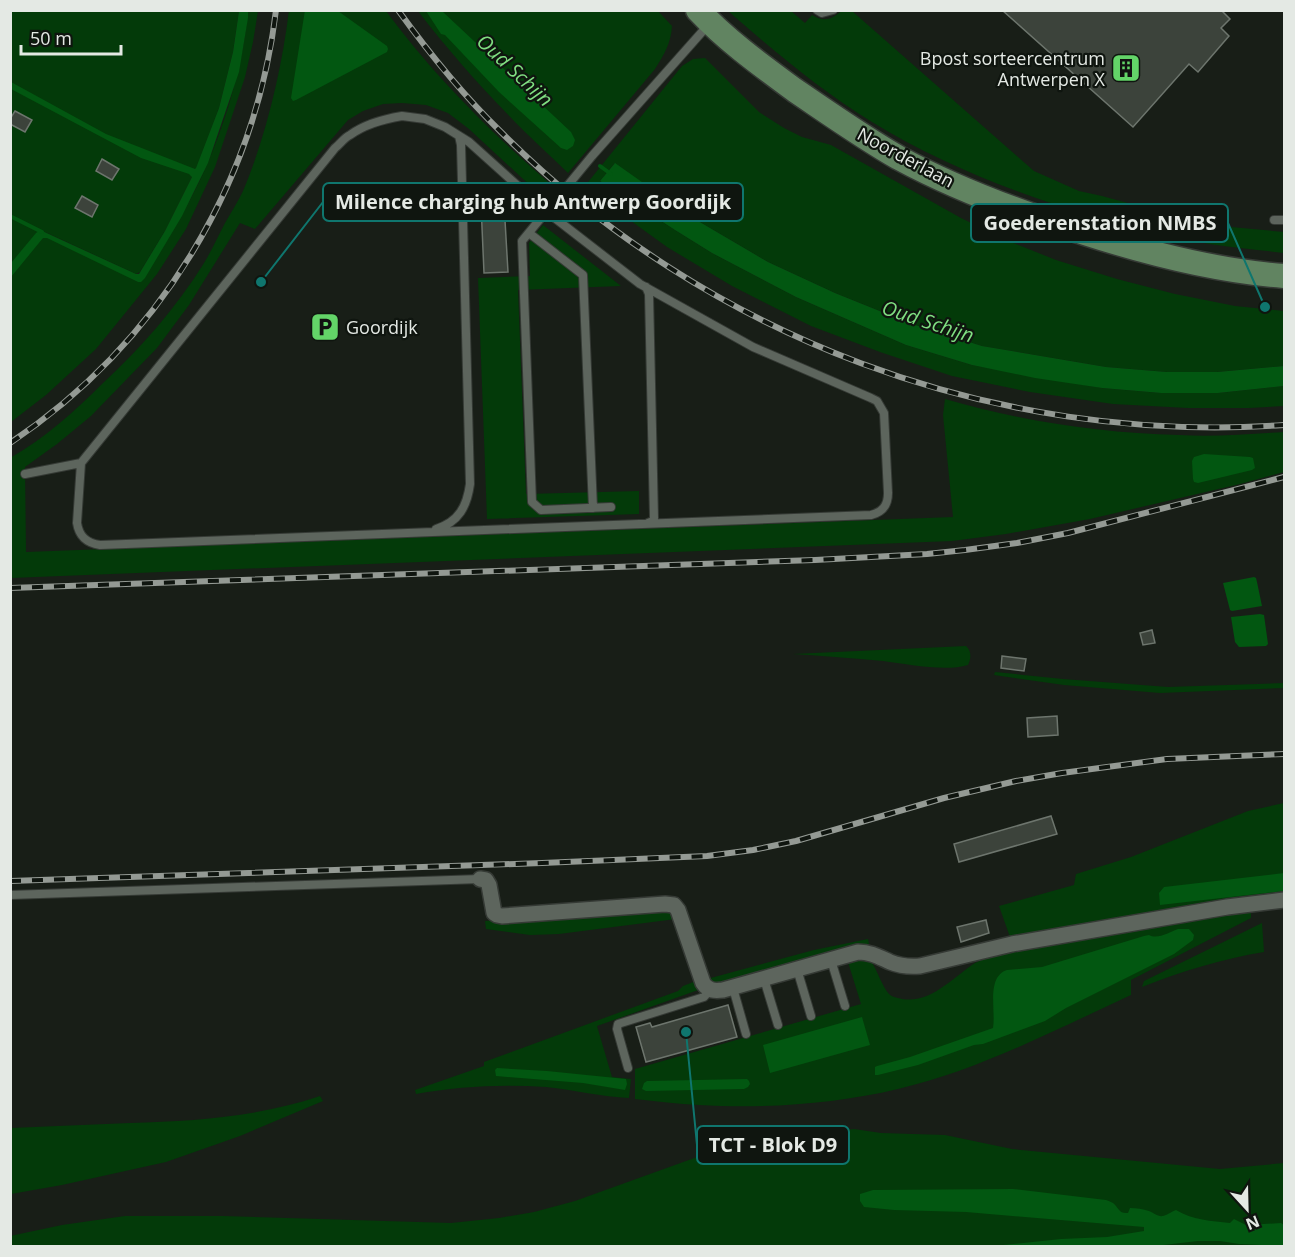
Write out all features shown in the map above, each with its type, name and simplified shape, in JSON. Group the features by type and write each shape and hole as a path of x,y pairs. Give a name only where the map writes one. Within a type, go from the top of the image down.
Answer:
{"main road":[{"name":"Noorderlaan","path":"704,17 762,67 832,116 899,158 968,191 1045,221 1128,247 1203,265 1284,276"}],"street":[{"path":"480,879 486,880 489,885 492,908 497,915 502,916 674,905 678,910 701,979 705,987 717,991 850,954 866,952 899,965 920,966 988,948 1227,907 1284,900"}],"lane":[{"path":"817,10 822,13 833,10"},
{"path":"611,507 541,510 532,502 522,241 704,17"},
{"path":"402,116 425,119 445,127 469,142 547,212 646,287 753,347 877,401 884,413 888,493 886,505 882,510 871,515 93,544 81,536 77,523 81,463 335,148 349,135 382,120 402,116"},
{"path":"426,532 446,525 462,511 468,498 470,484 459,136"},
{"path":"1274,220 1284,220"},
{"path":"529,232 583,275 592,508"},
{"path":"646,287 649,294 654,516 648,523"},
{"path":"25,474 81,463"},
{"path":"10,896 480,879"},
{"path":"831,960 845,1006"},
{"path":"797,969 811,1016"},
{"path":"764,979 778,1025"},
{"path":"733,988 746,1034"},
{"path":"628,1068 617,1029 618,1024 704,997 711,990"}],"shaded area":[{"path":"289,10 386,11 424,59 465,104 554,187 546,191 536,191 469,129 448,113 426,105 383,104 363,111 348,120 255,229 240,223 189,305 157,348 91,416 25,467 26,552 953,517 943,415 945,399 1031,420 1119,432 1205,436 1284,432 1284,472 1090,519 952,541 11,578 10,458 59,424 130,356 170,312 204,263 243,191 259,148 277,79"},
{"path":"305,10 338,11 387,46 387,52 293,101 291,98"},
{"path":"11,11 239,11 233,52 219,108 196,169 165,231 140,272 136,274 43,231 138,282 176,225 205,169 233,90 240,63 248,11 258,11 245,77 215,167 186,229 157,274 96,349 46,395 11,422"},
{"path":"239,11 248,11 248,18 239,72 208,163 182,216 145,278 138,282 47,238 43,238 11,277 11,263 40,230 139,274 165,231 192,177 141,158 11,89 11,82 106,134 195,169 219,108 233,52"},
{"path":"418,11 658,11 672,26 666,49 655,69 568,173 483,88"},
{"path":"426,11 443,12 571,132 575,140 573,146 567,150 561,148 499,92 445,35 441,34"},
{"path":"728,11 791,11 805,23 812,15 820,19 827,19 841,11 852,11 1034,171 1079,191 1146,208 1231,227 1284,232 1284,253 1203,243 1118,224 1008,188 938,158 872,122 834,97"},
{"path":"705,58 759,112 784,128 802,137 831,145 961,218 1006,240 1056,260 1175,294 1235,306 1284,311 1284,366 1217,372 1167,372 1106,367 982,346 912,324 835,293 768,262 693,218 614,164 600,181 712,253 796,297 906,345 972,365 1102,388 1161,393 1218,393 1284,386 1284,406 1188,408 1113,404 1030,392 952,376 811,326 732,286 667,247 584,187 682,66 693,59"},
{"path":"615,163 693,218 768,262 835,293 912,324 982,346 1106,367 1167,372 1217,372 1284,366 1284,386 1218,393 1161,393 1102,388 1035,378 972,365 906,345 796,297 712,253 675,230 600,181"},
{"path":"543,225 621,286 518,290 526,494 639,491 639,514 487,519 478,278 530,276 529,243"},
{"path":"1204,454 1250,457 1253,458 1255,468 1198,483 1194,482 1192,461 1194,457"},
{"path":"1254,577 1262,606 1230,610 1223,583"},
{"path":"1264,615 1268,644 1239,647 1235,642 1231,617"},
{"path":"966,646 970,655 968,665 948,668 793,654"},
{"path":"995,672 1168,687 1284,683 1284,688 1160,693 1064,685 994,675"},
{"path":"1284,803 1284,895 1010,937 999,906 1074,885 1076,874 1131,857 1248,811"},
{"path":"1284,873 1284,891 1160,905 1159,893 1164,887"},
{"path":"1251,909 1251,918 1131,980 1131,995 1016,1048 928,1081 874,1094 824,1102 774,1106 683,1104 635,1099 635,1069 861,1004 847,959 856,957 871,961 889,994 902,999 913,999 932,993 975,963 1005,950"},
{"path":"661,910 668,912 676,919 559,934 530,935 486,929 485,921"},
{"path":"1262,923 1264,952 1202,966 1142,987 1144,981"},
{"path":"1178,929 1189,929 1194,935 1193,940 1174,954 1066,1008 1045,1021 918,1065 875,1075 877,1066 993,1028 994,987 996,979 1007,970 1042,967 1144,936 1160,936"},
{"path":"868,939 869,944 847,948 723,983 714,983 707,979 814,950"},
{"path":"696,981 701,989 597,1026 612,1077 631,1079 629,1098 546,1087 514,1086 465,1087 416,1094 415,1090 484,1066 484,1062 678,991 683,986"},
{"path":"862,1017 870,1045 770,1073 763,1045"},
{"path":"497,1068 626,1079 627,1084 625,1090 583,1083 496,1076"},
{"path":"747,1079 750,1084 744,1089 646,1091 642,1089 647,1081"},
{"path":"320,1096 323,1101 240,1136 166,1162 11,1194 11,1128 226,1117 273,1109"},
{"path":"854,1129 881,1133 945,1135 1012,1149 1220,1169 1284,1163 1284,1246 11,1246 10,1236 62,1225 125,1216 223,1216 451,1223 499,1218 575,1201 736,1143"},
{"path":"1013,1189 1106,1200 1125,1213 1128,1213 1130,1208 1135,1208 1161,1216 1176,1210 1195,1218 1216,1222 1230,1223 1234,1219 1246,1225 1281,1223 1284,1225 1284,1246 1198,1241 1155,1246 993,1246 1107,1237 1144,1231 1144,1227 966,1212 894,1210 864,1207 860,1201 860,1194 873,1190"}],"building":[{"name":"Bpost sorteercentrum Antwerpen X","path":"1002,10 1221,10 1230,19 1221,28 1229,36 1198,72 1189,64 1133,127"},
{"path":"15,111 32,120 25,132 10,124"},
{"path":"102,159 119,169 112,180 96,171"},
{"path":"82,196 98,205 92,217 75,208"},
{"path":"504,203 508,272 484,273 481,204"},
{"path":"1152,630 1155,643 1143,645 1140,633"},
{"path":"1002,656 1026,659 1024,671 1001,668"},
{"path":"1057,716 1058,735 1028,737 1027,718"},
{"path":"1051,816 1057,834 959,862 954,844"},
{"path":"986,920 989,933 961,942 957,927"},
{"path":"728,1005 737,1037 646,1062 636,1027 650,1023 652,1027"}],"waterway":[{"name":"Oud Schijn","path":"600,166 611,174"},
{"path":"10,216 42,232"}],"railway":[{"path":"10,443 63,403 111,359 153,309 190,256 221,199 246,138 265,75 276,10"},
{"path":"398,10 447,73 487,118 582,205 669,268 763,321 861,363 963,395 1068,417 1176,427 1284,425"},
{"path":"10,588 815,560 927,554 1017,543 1068,533 1284,477"},
{"path":"10,881 707,856 796,841 944,798 1016,781 1167,759 1284,754"}],"place":[{"name":"Bpost sorteercentrum Antwerpen X","path":"1126,68"},
{"name":"Milence charging hub Antwerp Goordijk","path":"261,282"},
{"name":"Goederenstation NMBS","path":"1265,307"},
{"name":"Goordijk","path":"325,327"},
{"name":"TCT - Blok D9","path":"686,1032"}]}
